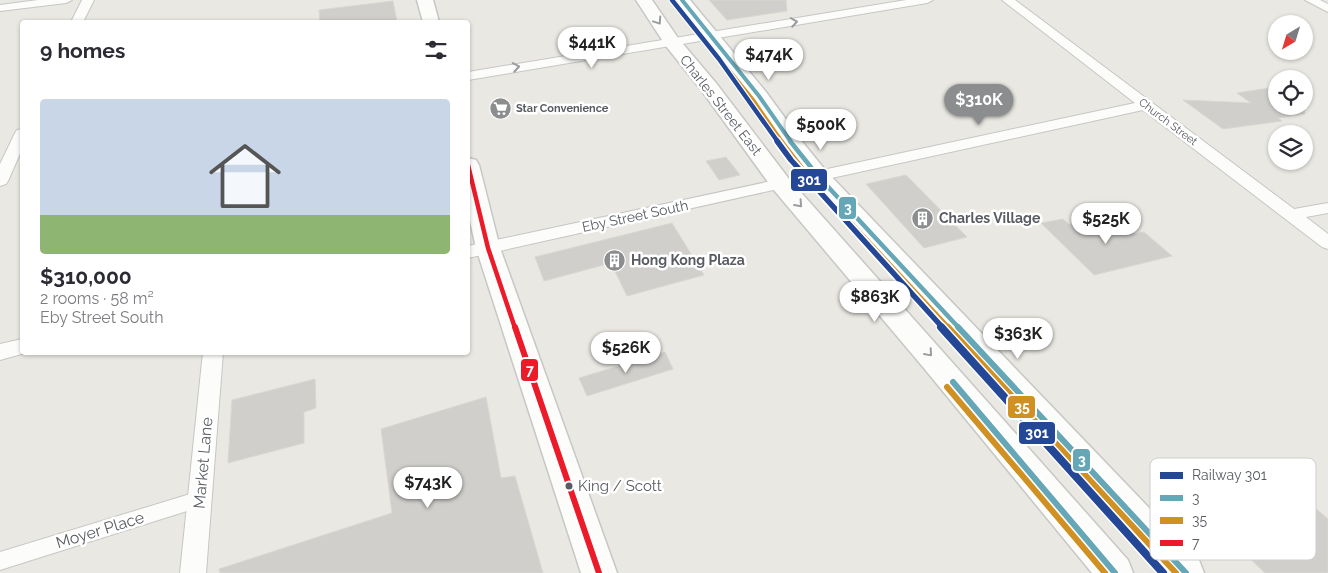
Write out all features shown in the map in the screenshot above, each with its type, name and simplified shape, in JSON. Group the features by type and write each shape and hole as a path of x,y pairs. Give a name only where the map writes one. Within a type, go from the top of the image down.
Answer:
{"main road":[{"path":"425,0 430,20"},
{"name":"Charles Street East","path":"644,0 672,42 709,87 781,184 921,344 1115,573"},
{"path":"682,0 759,96 796,149 818,176 1150,534"},
{"path":"470,182 478,250 599,573"},
{"path":"1174,560 1186,573"}],"street":[{"path":"0,8 66,0"},
{"path":"78,20 88,0"},
{"path":"470,76 927,0"},
{"name":"Church Street","path":"1008,0 1328,243"},
{"path":"1311,0 1328,8"},
{"path":"818,176 1146,105"},
{"path":"0,181 20,137"},
{"name":"Eby Street South","path":"478,250 781,184"},
{"path":"1290,215 1328,208"},
{"path":"0,352 20,347"},
{"name":"Market Lane","path":"193,573 213,355"},
{"name":"Moyer Place","path":"0,561 200,499"}],"building":[{"path":"709,0 786,0 787,11 727,20"},
{"path":"393,1 397,20 320,20 319,10"},
{"path":"1268,88 1268,115 1298,115 1278,118 1282,121 1223,129 1183,100 1251,103 1237,93"},
{"path":"726,157 740,175 719,180 706,161"},
{"name":"Charles Village","path":"906,175 967,237 924,248 866,184"},
{"path":"1063,219 1070,225 1095,220 1101,226 1111,223 1118,230 1127,227 1134,234 1144,232 1172,256 1094,275 1041,223"},
{"name":"Hong Kong Plaza","path":"672,223 704,275 627,296 611,263 544,281 535,257"},
{"path":"665,352 673,369 587,396 579,378"},
{"path":"315,379 316,408 304,412 304,443 228,463 232,400"},
{"path":"486,397 501,478 515,476 543,573 220,573 219,569 392,513 381,429"},
{"path":"1316,509 1328,519 1328,573 1265,573 1251,560 1316,560"}],"rail line":[{"name":"301","path":"672,0 719,59 791,160 1150,559"},
{"name":"301","path":"1151,560 1163,573"}],"transit line":[{"name":"3","path":"682,0 759,96 796,149 818,176 1150,534"},
{"name":"35","path":"676,5 753,100 812,181 1150,545"},
{"name":"7","path":"470,173 488,248 599,573"},
{"name":"3","path":"953,382 1115,573"},
{"name":"35","path":"947,387 1105,573"},
{"name":"35","path":"1164,560 1176,573"},
{"name":"3","path":"1174,560 1186,573"}],"place":[{"name":"Star Convenience","path":"500,108"},
{"name":"Charles Village","path":"923,218"},
{"name":"Hong Kong Plaza","path":"615,260"},
{"name":"King / Scott","path":"569,486"}]}
